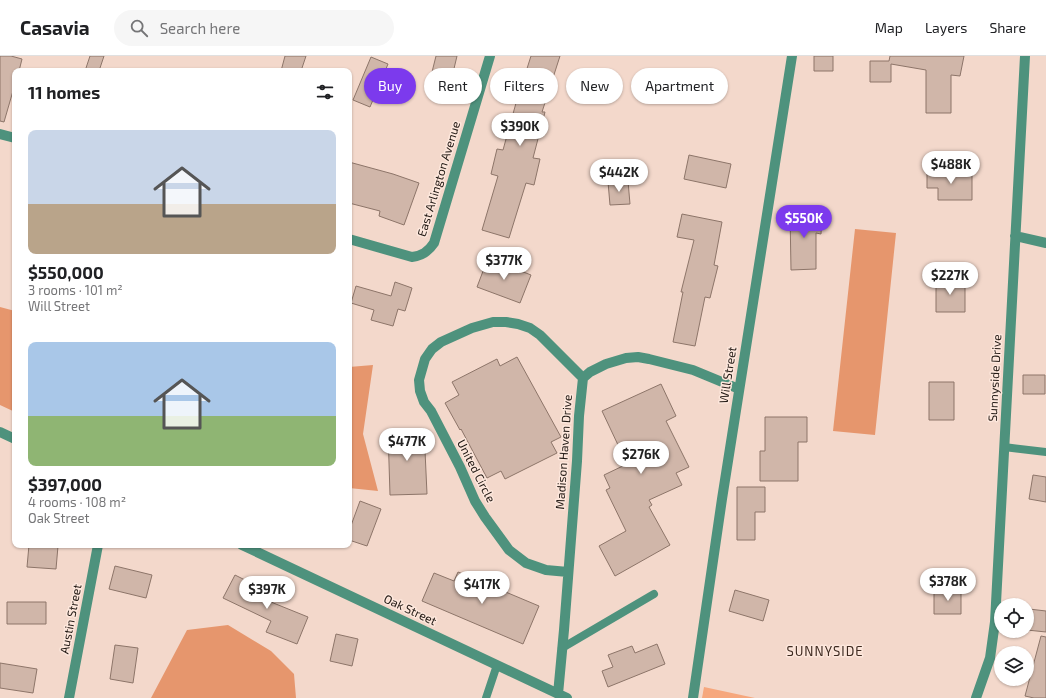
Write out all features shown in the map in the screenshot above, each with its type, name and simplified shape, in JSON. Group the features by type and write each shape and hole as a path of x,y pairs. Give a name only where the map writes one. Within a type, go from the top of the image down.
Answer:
{"street":[{"name":"East Arlington Avenue","path":"352,240 412,257 418,256 430,249 434,243 490,56"},
{"name":"Will Street","path":"693,698 722,499 792,56"},
{"name":"Sunnyside Drive","path":"976,698 990,658 995,622 1025,56"},
{"path":"0,134 12,137"},
{"path":"1016,236 1046,243"},
{"name":"United Circle","path":"568,572 539,568 526,563 509,550 475,501 460,467 431,411 424,402 420,392 419,380 425,359 432,349 441,342 472,328 493,322 506,322 530,328 540,335 583,378"},
{"path":"583,378 590,372 606,364 626,358 638,357 693,370 739,389"},
{"name":"Madison Haven Drive","path":"558,694 583,378"},
{"path":"0,432 12,438"},
{"name":"Austin Street","path":"70,698 97,548"},
{"name":"Oak Street","path":"248,548 567,698"}],"lane":[{"path":"1004,447 1046,452"},
{"path":"562,648 654,594"},
{"path":"486,698 497,665"}],"shaded area":[{"path":"855,229 896,233 875,435 833,431"},
{"path":"0,307 12,310 12,411 0,405"},
{"path":"373,365 363,434 378,491 352,488 352,367"},
{"path":"228,625 271,651 294,674 296,698 151,698 187,630"},
{"path":"704,687 755,698 702,698"}],"building":[{"path":"0,56 11,56 22,59 20,68 12,68 12,94 4,122 0,121"},
{"path":"90,56 104,56 100,68 86,68"},
{"path":"285,56 306,56 302,68 282,68"},
{"path":"436,56 457,56 454,68 433,68"},
{"path":"531,56 560,56 556,68 527,68"},
{"path":"814,56 833,56 833,71 814,71"},
{"path":"890,56 964,56 960,76 951,75 951,113 926,113 926,70 891,64 891,82 870,82 870,61 889,61"},
{"path":"371,57 388,64 386,68 366,68"},
{"path":"364,74 364,104 371,104 370,107 353,100"},
{"path":"516,104 545,104 542,112 545,112 533,158 540,159 534,185 526,183 509,238 482,230 498,176 491,174 497,149 503,150"},
{"path":"689,155 731,164 726,188 684,179"},
{"path":"352,163 419,183 404,225 379,216 380,211 352,204"},
{"path":"927,171 972,171 972,200 938,200 938,188 927,188"},
{"path":"628,181 630,204 610,205 608,182"},
{"path":"790,212 822,213 821,234 816,233 816,269 791,270"},
{"path":"682,214 722,222 714,265 718,266 710,298 705,297 695,346 673,342 683,292 681,292 694,240 677,237"},
{"path":"488,258 531,275 520,303 477,287"},
{"path":"936,281 965,281 965,312 936,312"},
{"path":"395,282 412,288 405,311 398,309 393,326 371,320 374,310 352,303 356,286 391,296"},
{"path":"517,357 561,437 551,442 557,453 505,479 501,471 487,478 461,429 460,430 445,403 459,395 452,382 497,359 500,366"},
{"path":"1023,375 1045,375 1045,394 1023,394"},
{"path":"929,382 954,382 954,420 929,420"},
{"path":"661,384 676,416 666,421 689,467 676,473 682,485 649,500 652,505 649,507 670,545 615,576 599,546 626,531 606,490 610,488 604,475 627,464 602,411"},
{"path":"765,417 807,417 807,442 798,442 798,481 760,481 760,451 765,451"},
{"path":"424,429 427,494 390,495 388,431"},
{"path":"1033,475 1046,477 1046,502 1029,499"},
{"path":"737,487 765,487 765,512 755,512 755,540 737,540"},
{"path":"360,501 381,509 367,546 352,541 352,523"},
{"path":"29,548 58,548 56,569 27,567"},
{"path":"115,566 152,575 146,598 109,589"},
{"path":"458,572 539,606 523,644 422,601 434,573 454,581"},
{"path":"235,575 265,590 261,598 308,617 297,644 266,632 271,621 223,598"},
{"path":"735,590 769,600 763,621 729,611"},
{"path":"934,590 961,590 961,614 934,614"},
{"path":"7,602 46,602 46,624 7,624"},
{"path":"1034,610 1046,611 1046,632 1034,631"},
{"path":"336,634 358,639 352,666 330,661"},
{"path":"1041,636 1046,637 1046,698 1025,696 1028,686 1034,686 1034,662"},
{"path":"657,644 665,664 608,687 602,671 613,667 608,655 632,646 635,653"},
{"path":"115,645 138,648 133,683 110,679"},
{"path":"0,663 37,669 33,693 0,688"}],"district":[{"name":"SUNNYSIDE","path":"825,651"}]}
